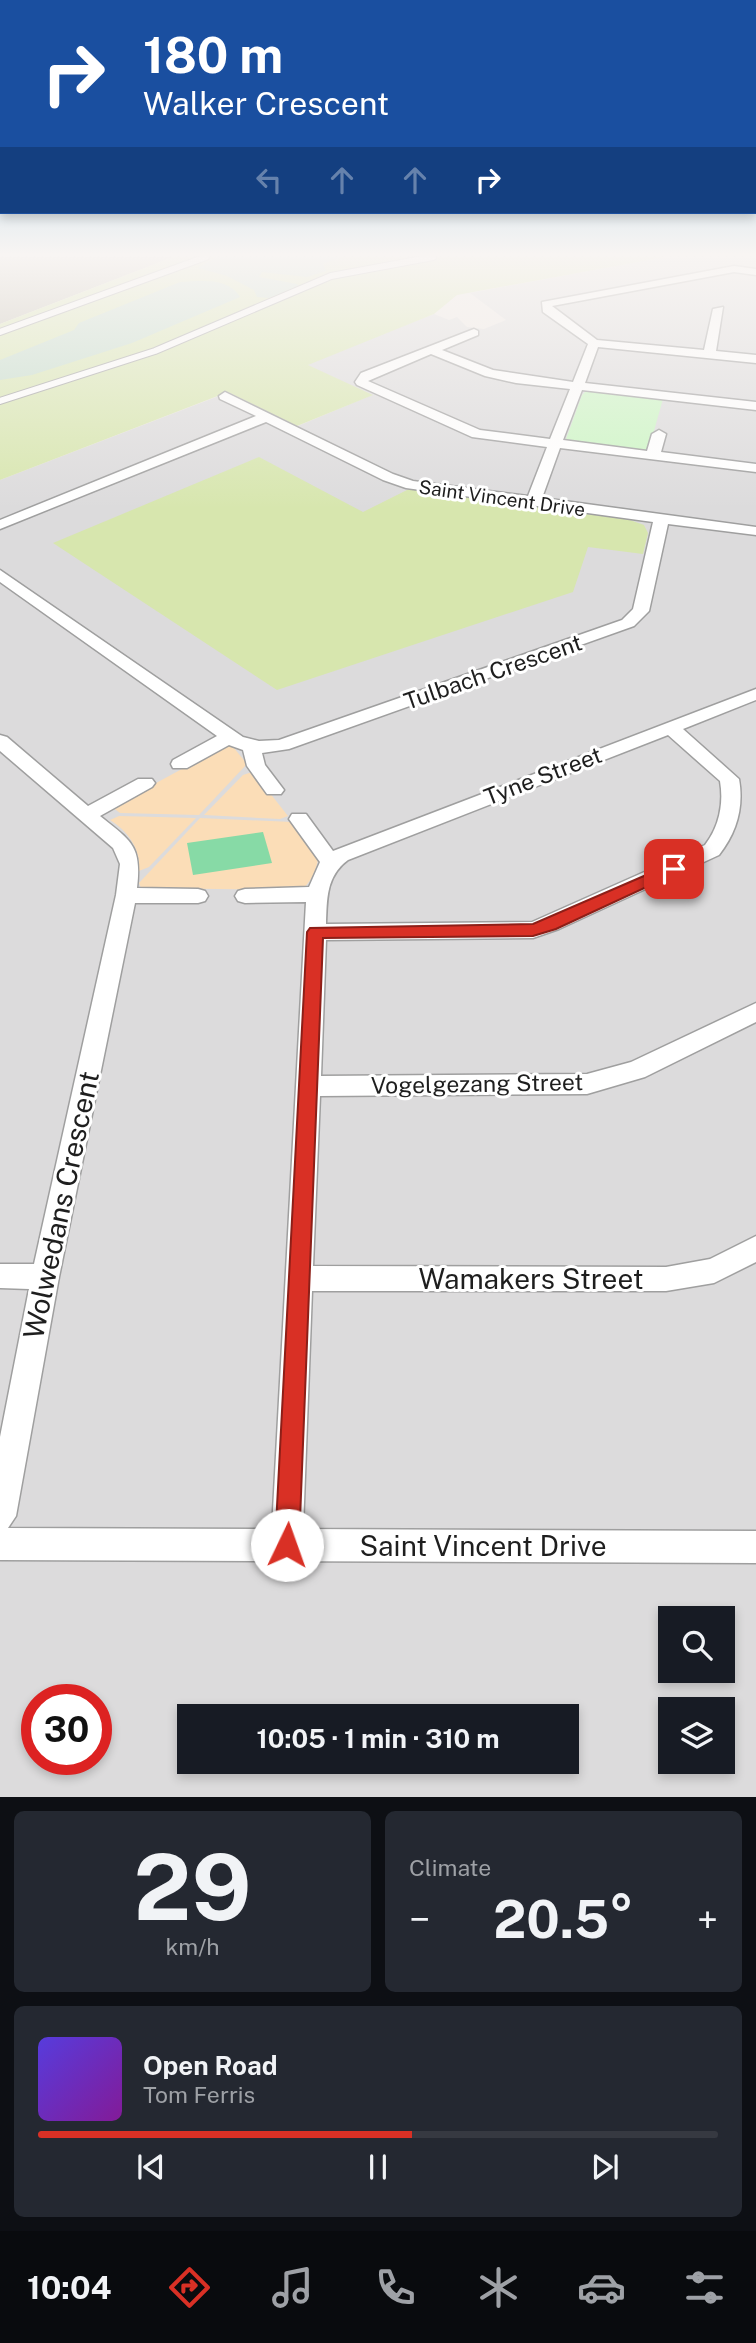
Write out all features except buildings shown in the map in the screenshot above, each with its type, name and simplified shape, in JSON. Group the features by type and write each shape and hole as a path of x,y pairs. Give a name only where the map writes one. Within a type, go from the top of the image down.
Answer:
{"street":[{"path":"453,341 365,376 361,382 466,431 756,468"},
{"path":"591,341 756,359"},
{"path":"709,355 712,341"},
{"path":"533,502 594,343"},
{"path":"432,350 500,376 667,402 756,407"},
{"name":"Saint Vincent Drive","path":"225,396 388,477 411,485 756,531"},
{"path":"0,525 267,417"},
{"path":"653,455 659,434"},
{"name":"Tulbach Crescent","path":"251,747 282,745 628,623 640,611 662,520"},
{"path":"1,577 230,737 251,747 256,766 274,790"},
{"name":"Tyne Street","path":"330,861 756,694"},
{"path":"316,932 533,930 551,925 712,850 725,832 732,789 729,779 670,727"},
{"path":"180,764 230,737"},
{"name":"Wolwedans Crescent","path":"0,741 109,831 127,853 130,877 46,1277 0,1516"},
{"path":"88,814 145,783"},
{"path":"287,1545 317,894 323,872 330,861 299,819"},
{"path":"245,896 317,894"},
{"path":"126,895 198,896"},
{"name":"Vogelgezang Street","path":"308,1086 587,1084 637,1070 756,1012"},
{"name":"Wamakers Street","path":"299,1278 666,1279 713,1271 756,1248"},
{"path":"0,1276 46,1277"},
{"name":"Saint Vincent Drive","path":"0,1544 756,1547"}],"lane":[{"path":"0,401 179,341"}],"shaded area":[{"path":"364,341 756,341 756,1797 0,1797 0,480 224,394 293,428 372,395 307,365"}],"green space":[{"path":"0,341 368,341 308,365 373,395 297,426 228,392 0,480"},
{"path":"47,341 137,341 32,375 0,380 0,360"},
{"path":"586,391 663,399 648,452 566,439 582,395"},
{"path":"259,457 363,512 409,489 630,520 644,525 648,533 643,554 588,547 573,592 277,690 53,543"},
{"path":"263,832 272,863 193,875 187,843"}],"sand":[{"path":"226,745 234,748 247,764 199,815 120,813 112,807"},
{"path":"254,773 288,816 280,819 204,815 243,775"},
{"path":"119,816 196,818 149,867 139,871 138,855 132,841 110,820"},
{"path":"200,818 292,822 318,855 313,875 300,890 141,888 139,883"}],"route":[{"path":"287,1545 316,932 533,930 551,925 674,869"}]}
